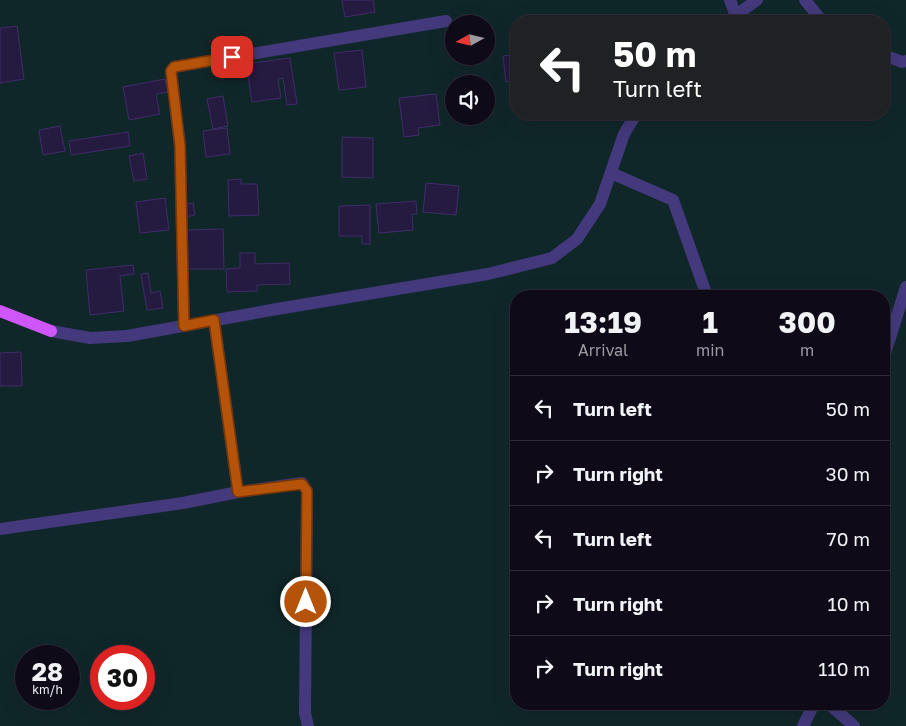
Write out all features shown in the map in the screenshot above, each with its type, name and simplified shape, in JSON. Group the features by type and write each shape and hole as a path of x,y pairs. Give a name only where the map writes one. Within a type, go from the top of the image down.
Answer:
{"main road":[{"path":"0,311 51,331"}],"street":[{"path":"730,0 732,15"},
{"path":"736,15 757,0"},
{"path":"805,0 817,15"},
{"path":"184,326 180,146 171,71 174,67 445,22"},
{"path":"890,57 906,62"},
{"path":"51,331 90,338 127,336 488,274 552,258 576,239 600,204 624,134 632,120"},
{"path":"610,173 673,200 705,290"},
{"path":"890,343 901,316 906,286"},
{"path":"214,320 238,492"},
{"path":"0,529 183,503 238,492 302,484 307,491 305,713 308,726"},
{"path":"803,726 811,710"},
{"path":"836,710 854,726"}],"green space":[{"path":"0,0 906,0 906,726 0,726"}],"building":[{"path":"342,0 373,0 375,12 345,17"},
{"path":"17,26 24,79 0,83 0,28"},
{"path":"362,50 366,87 339,90 334,53"},
{"path":"510,55 510,81 506,82 503,56"},
{"path":"290,58 297,104 287,105 283,78 278,79 281,98 252,102 246,64"},
{"path":"165,79 168,92 156,94 160,114 129,120 123,87"},
{"path":"436,94 440,125 418,128 419,135 404,137 399,98"},
{"path":"223,96 228,126 213,129 207,99"},
{"path":"60,126 65,151 43,155 39,130"},
{"path":"227,128 230,154 206,157 203,131"},
{"path":"128,132 130,146 71,155 69,141"},
{"path":"342,137 373,138 373,178 342,177"},
{"path":"143,153 147,179 134,181 129,156"},
{"path":"241,179 241,184 257,184 259,215 229,216 228,180"},
{"path":"426,183 459,186 456,215 423,212"},
{"path":"165,198 169,230 140,233 136,202"},
{"path":"416,201 417,214 412,214 413,230 379,233 376,204"},
{"path":"193,203 195,215 186,217 184,205"},
{"path":"370,205 370,244 362,244 362,236 339,236 339,206"},
{"path":"223,229 224,269 186,269 186,230"},
{"path":"240,253 255,253 255,264 289,263 290,284 257,285 257,291 227,292 226,269 240,268"},
{"path":"133,265 134,274 120,276 124,311 90,315 86,270"},
{"path":"148,273 151,293 160,291 163,308 147,310 141,274"},
{"path":"21,352 22,386 0,386 0,353"}],"route":[{"path":"232,57 174,67 171,71 180,146 184,326 214,320 238,492 302,484 307,491 306,602"}]}
